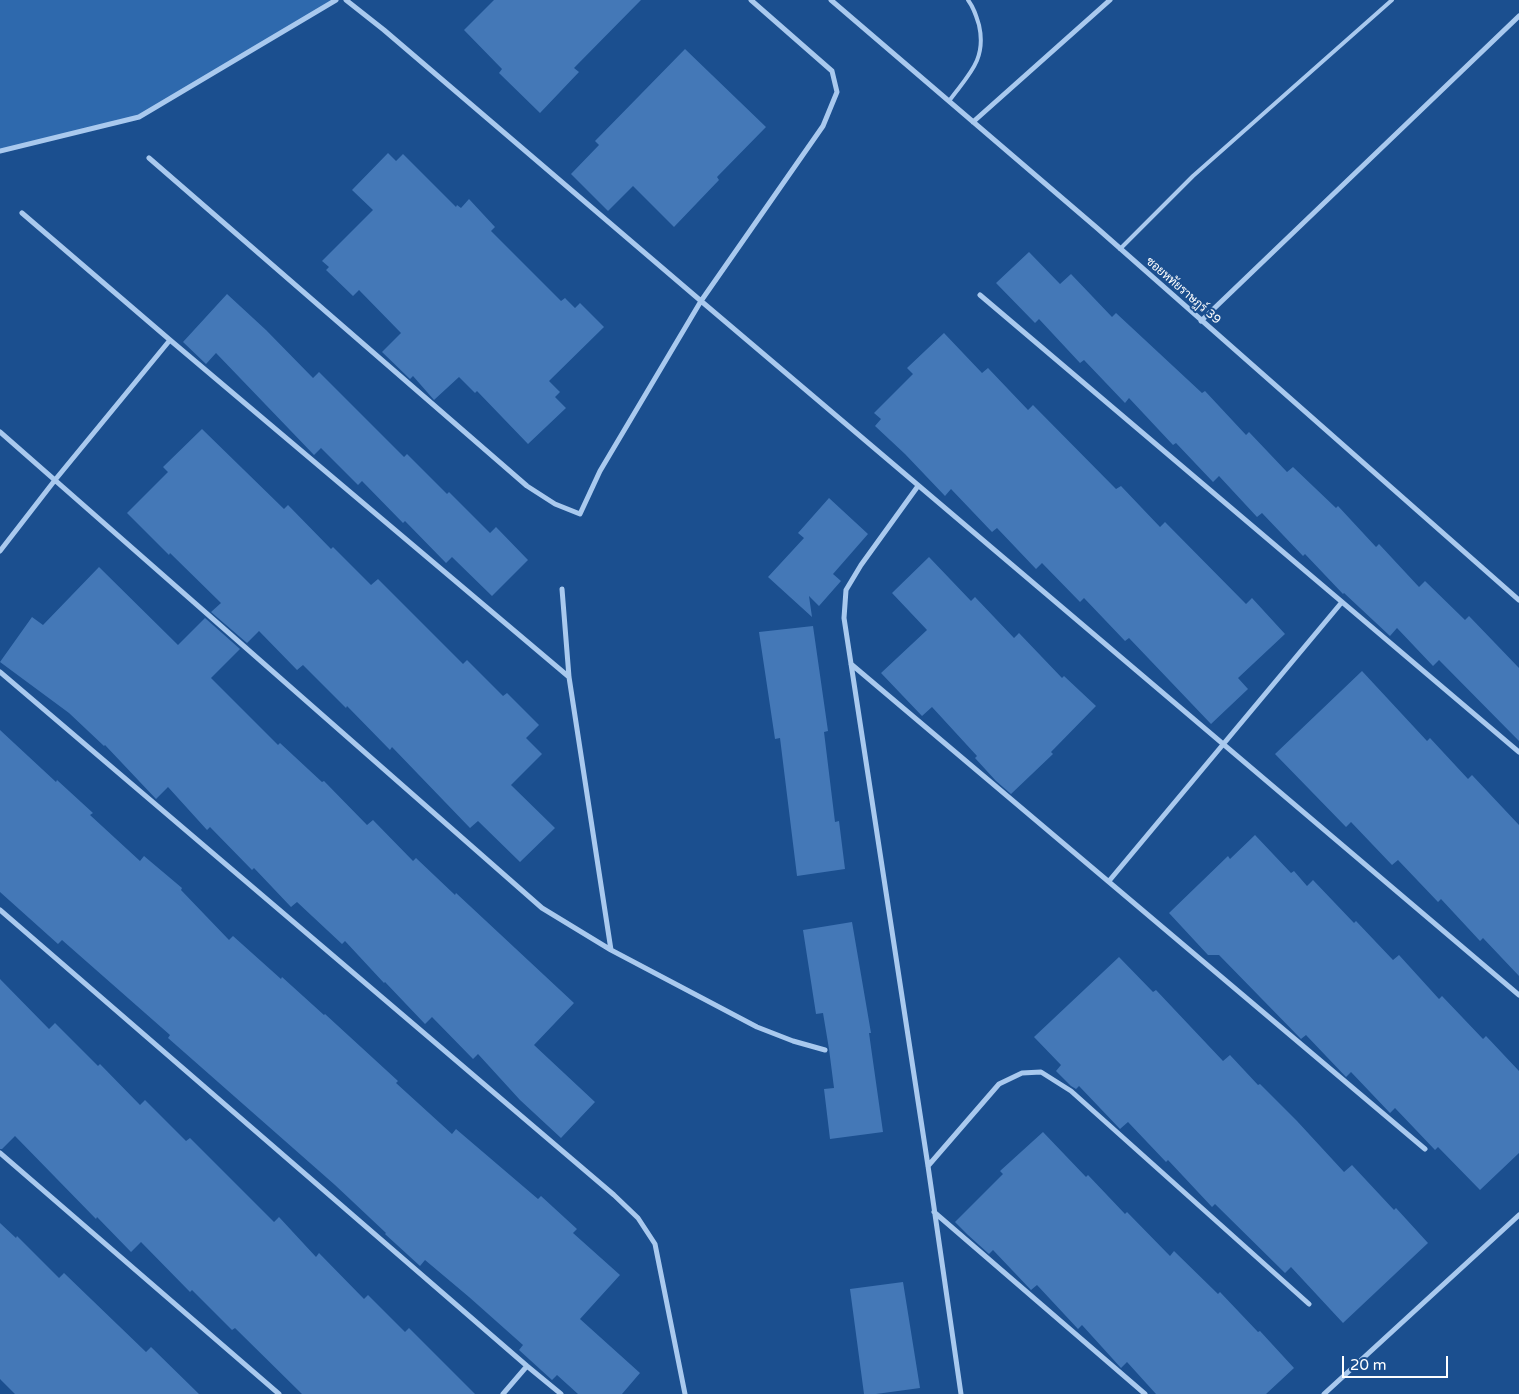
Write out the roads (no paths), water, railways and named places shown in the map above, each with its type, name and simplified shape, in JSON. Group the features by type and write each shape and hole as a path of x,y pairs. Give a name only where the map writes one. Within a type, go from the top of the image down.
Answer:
{"street":[{"path":"0,151 139,116 336,0"},
{"path":"346,0 391,36 1519,995"},
{"path":"149,158 527,486 555,504 580,514 600,471 701,301 823,126 837,92 832,71 751,0"},
{"name":"ซอยหทัยราษฎร์ 39","path":"830,0 1120,249 1519,600"},
{"path":"973,122 1110,0"},
{"path":"1201,321 1519,16"},
{"path":"22,213 569,677"},
{"path":"980,296 1519,752"},
{"path":"0,551 55,480 170,340"},
{"path":"0,432 542,908 611,950 757,1027 793,1041 826,1050"},
{"path":"918,486 861,565 846,590 844,618 961,1394"},
{"path":"562,589 569,677 611,950"},
{"path":"1109,881 1342,602"},
{"path":"850,663 1425,1149"},
{"path":"0,672 614,1195 638,1218 655,1244 685,1394"},
{"path":"0,910 561,1394"},
{"path":"928,1166 999,1084 1022,1074 1041,1072 1072,1091 1310,1304"},
{"path":"0,1154 279,1394"},
{"path":"934,1212 1145,1394"},
{"path":"1324,1394 1519,1215"},
{"path":"503,1394 527,1366"}],"lane":[{"path":"949,101 977,64 982,45 974,8 968,0"},
{"path":"1120,249 1193,176 1392,0"}]}
